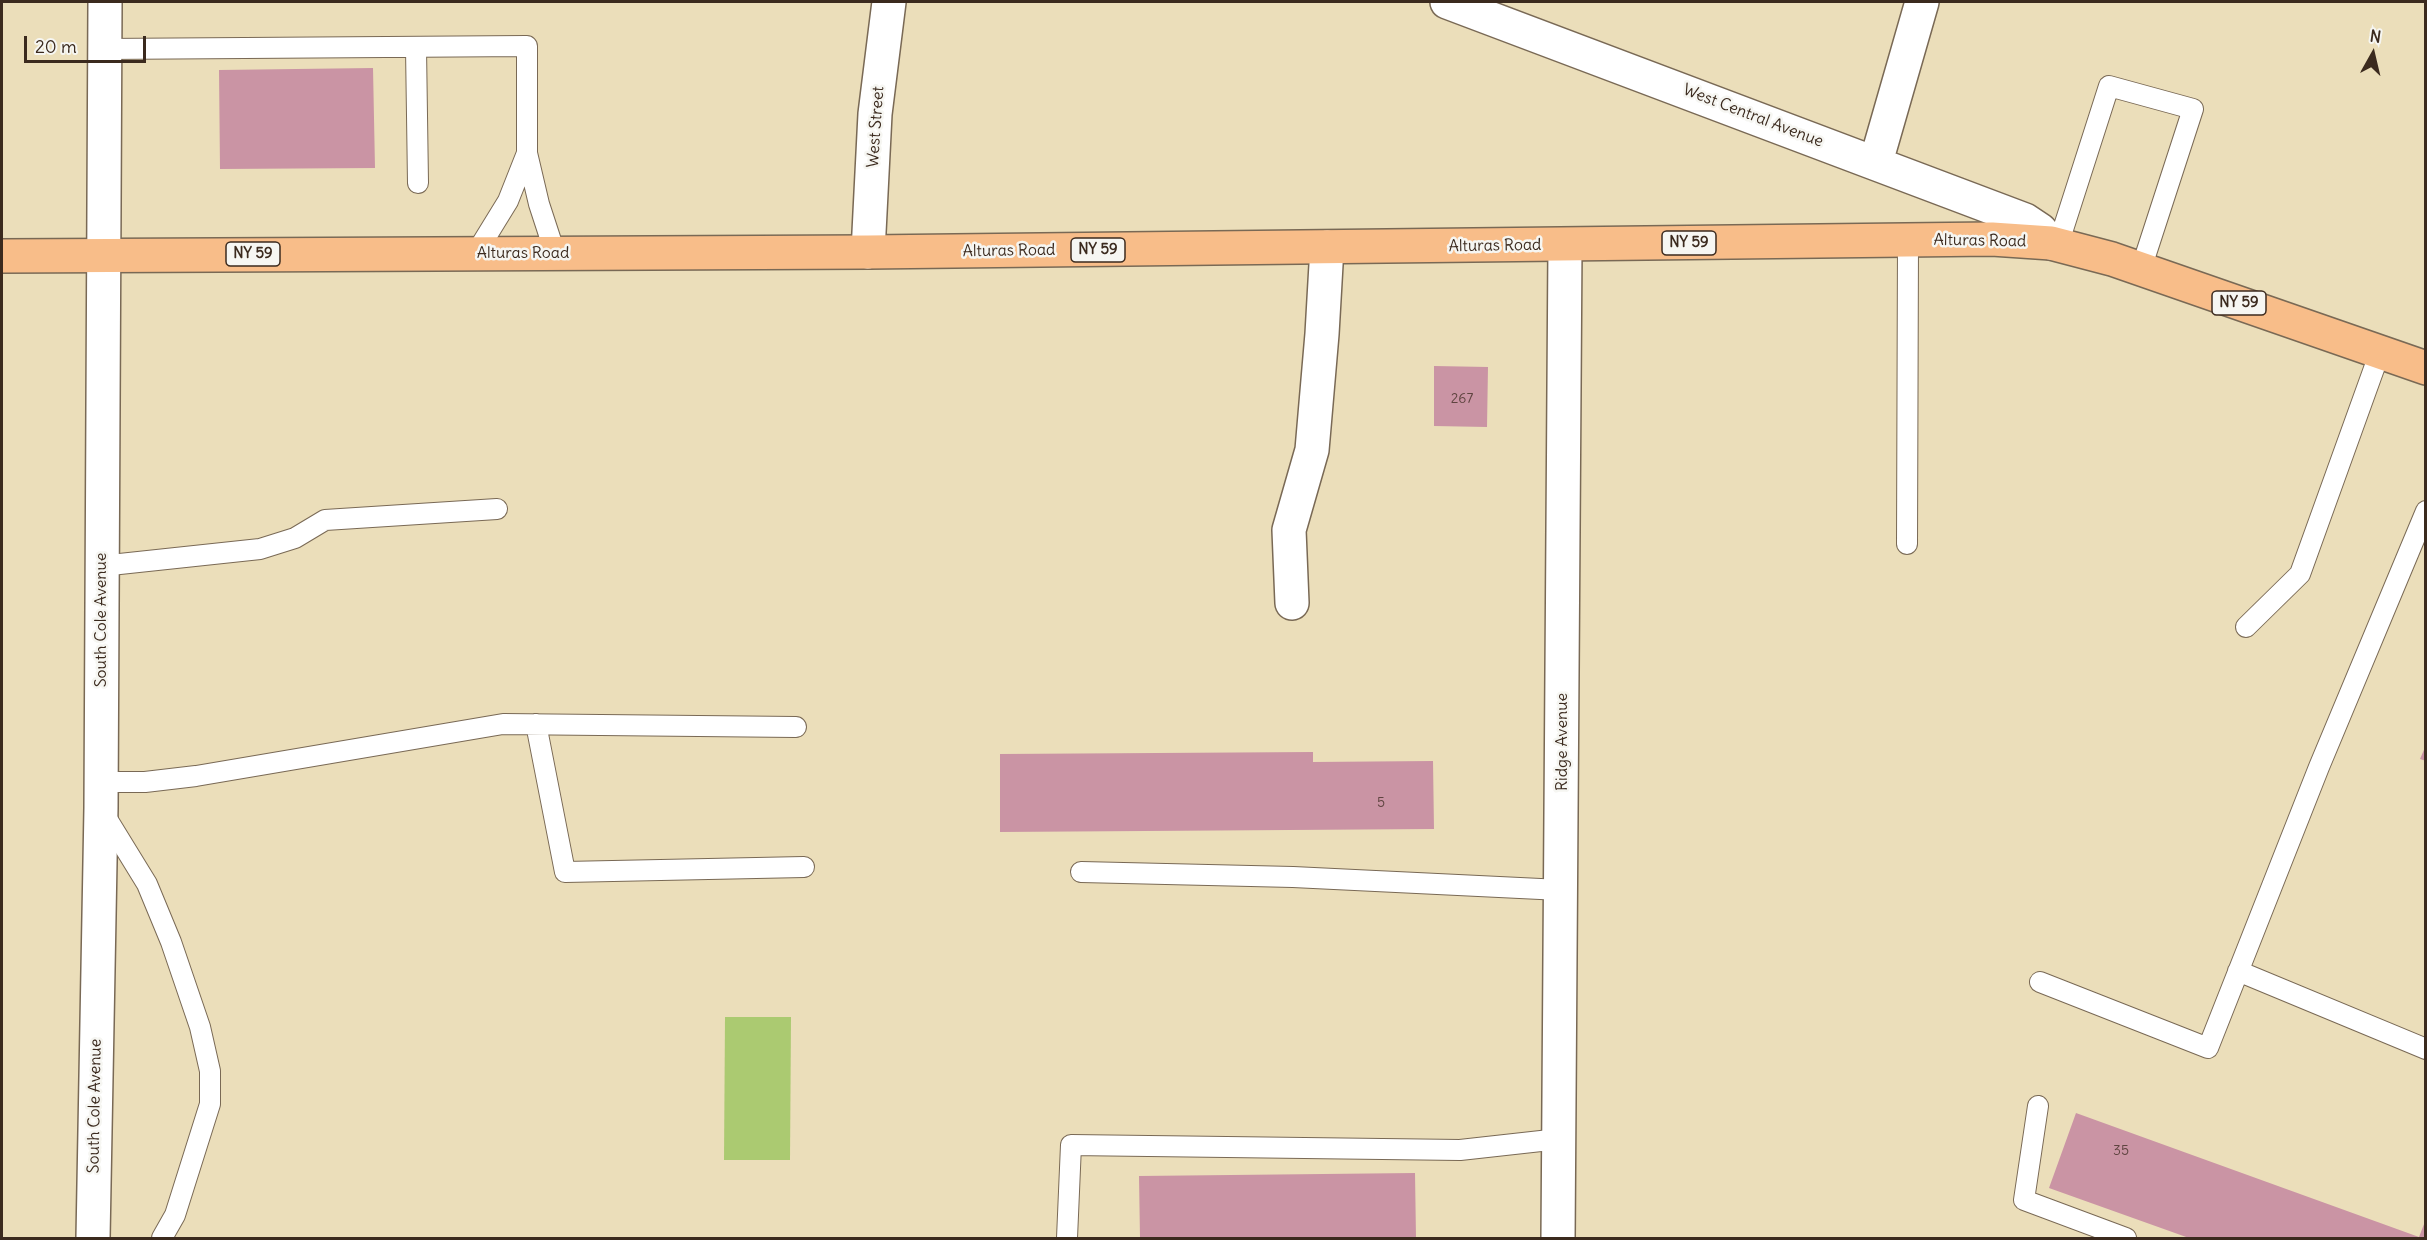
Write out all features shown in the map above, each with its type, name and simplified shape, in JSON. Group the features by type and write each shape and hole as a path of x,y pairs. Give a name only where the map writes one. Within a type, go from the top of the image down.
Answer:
{"main road":[{"name":"Alturas Road","path":"2,256 868,252 1992,239 2055,244"},
{"name":"NY 59","path":"2055,244 2112,259 2380,352 2424,360"}],"street":[{"name":"South Cole Avenue","path":"93,1239 101,795 105,2"},
{"name":"West Street","path":"868,252 875,114 889,2"},
{"name":"West Central Avenue","path":"1447,2 2025,220 2055,244"},
{"path":"1876,162 1922,2"},
{"name":"Ridge Avenue","path":"1558,1239 1565,245"},
{"path":"1292,603 1289,530 1312,450 1327,248"}],"lane":[{"path":"104,49 527,46 527,153 539,204 555,253"},
{"path":"416,48 418,183"},
{"path":"2055,244 2109,86 2193,109 2141,269"},
{"path":"476,253 508,201 527,153"},
{"path":"1906,544 1908,240"},
{"path":"2246,627 2300,574 2380,352"},
{"path":"101,566 260,549 295,538 325,520 497,509"},
{"path":"2040,982 2208,1048 2319,767 2426,512"},
{"path":"162,1239 175,1215 210,1104 210,1071 200,1027 171,942 147,884 101,795 145,782 503,724 796,727"},
{"path":"536,724 565,872 804,867"},
{"path":"1081,872 1293,877 1561,890"},
{"path":"2238,971 2426,1048"},
{"path":"2038,1106 2024,1200 2126,1239"},
{"path":"1067,1239 1071,1145 1460,1150 1559,1139"}],"green space":[{"path":"725,1017 791,1017 790,1160 724,1160"}],"building":[{"path":"373,68 375,168 220,169 219,70"},
{"path":"1434,366 1488,367 1487,427 1434,426"},
{"path":"2426,745 2426,761 2420,759"},
{"path":"1313,752 1313,762 1433,761 1434,829 1000,832 1000,754"},
{"path":"2076,1113 2419,1237 2426,1219 2426,1238 2189,1238 2049,1188"},
{"path":"1415,1173 1416,1238 1140,1238 1139,1176"}]}
